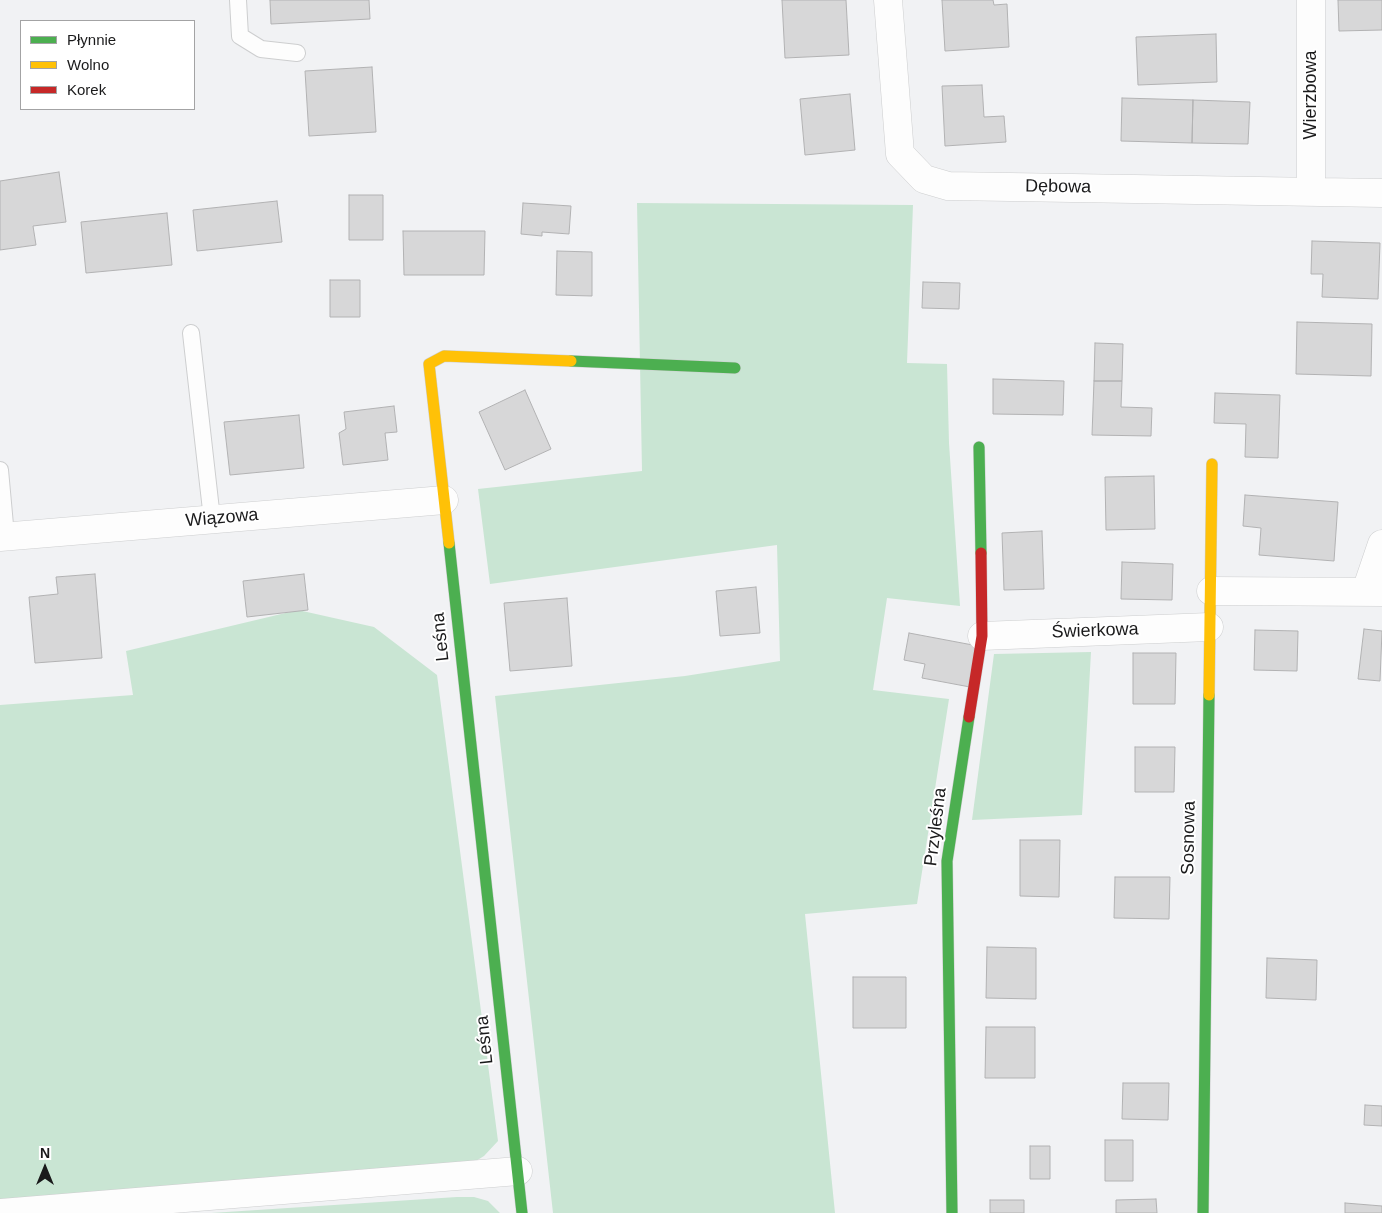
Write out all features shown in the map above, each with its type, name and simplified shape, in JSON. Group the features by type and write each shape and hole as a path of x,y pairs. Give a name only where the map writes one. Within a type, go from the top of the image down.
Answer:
{"street":[{"name":"Dębowa","path":"888,0 900,154 924,179 948,186 1310,190 1382,193"},
{"name":"Wierzbowa","path":"1310,190 1311,0"},
{"name":"Leśna","path":"522,1213 429,364 444,356 735,368"},
{"name":"Przyleśna","path":"952,1213 947,861 982,636 979,447"},
{"name":"Sosnowa","path":"1202,1213 1212,464"},
{"name":"Wiązowa","path":"3,536 444,500"},
{"path":"1211,591 1374,592 1382,544"},
{"name":"Świerkowa","path":"982,636 1209,627"},
{"path":"0,1213 518,1171"}],"lane":[{"path":"238,0 240,36 261,49 296,53"},
{"path":"191,333 212,519"},
{"path":"0,470 3,536"}],"green space":[{"path":"637,203 913,205 907,363 947,364 949,443 960,606 887,598 873,690 949,699 917,904 805,914 835,1213 553,1213 495,696 685,676 780,661 777,545 490,584 478,489 642,471"},
{"path":"298,610 374,627 437,675 498,1141 484,1156 471,1164 0,1204 0,705 133,695 126,651"},
{"path":"1091,652 1082,815 972,820 994,654"},
{"path":"474,1197 488,1201 500,1213 211,1213"}],"building":[{"path":"270,0 369,0 370,19 271,24"},
{"path":"782,0 846,0 849,55 785,58"},
{"path":"942,0 993,0 994,5 1007,4 1009,47 945,51"},
{"path":"1338,0 1382,0 1382,30 1339,31"},
{"path":"1216,34 1217,82 1138,85 1136,37"},
{"path":"372,67 376,132 309,136 305,71"},
{"path":"982,85 984,117 1004,116 1006,142 945,146 942,86"},
{"path":"850,94 855,150 805,155 800,99"},
{"path":"1122,98 1193,100 1192,143 1121,141"},
{"path":"1193,100 1250,102 1248,144 1192,143"},
{"path":"59,172 66,222 33,226 36,245 0,250 0,181"},
{"path":"349,195 383,195 383,240 349,240"},
{"path":"277,201 282,242 197,251 193,210"},
{"path":"523,203 571,206 569,234 542,232 542,236 521,234"},
{"path":"167,213 172,265 86,273 81,222"},
{"path":"403,231 485,231 484,275 404,275"},
{"path":"1312,241 1380,243 1378,299 1322,297 1323,274 1311,274"},
{"path":"557,251 592,252 592,296 556,295"},
{"path":"330,280 360,280 360,317 330,317"},
{"path":"923,282 960,283 959,309 922,308"},
{"path":"1297,322 1372,324 1371,376 1296,374"},
{"path":"1095,343 1123,344 1122,381 1094,381"},
{"path":"993,379 1064,381 1063,415 993,414"},
{"path":"1094,381 1122,381 1121,407 1152,408 1151,436 1092,435"},
{"path":"525,390 551,449 505,470 479,412"},
{"path":"1215,393 1280,395 1278,458 1245,457 1246,424 1214,423"},
{"path":"394,406 397,432 385,433 388,460 343,465 339,433 346,429 344,412"},
{"path":"299,415 304,468 230,475 224,422"},
{"path":"1154,476 1155,529 1106,530 1105,477"},
{"path":"1245,495 1338,502 1334,561 1259,555 1261,528 1243,526"},
{"path":"1042,531 1044,589 1004,590 1002,533"},
{"path":"1122,562 1173,564 1172,600 1121,599"},
{"path":"95,574 102,658 35,663 29,597 58,594 56,577"},
{"path":"304,574 308,610 247,617 243,581"},
{"path":"756,587 760,633 720,636 716,591"},
{"path":"567,598 572,666 510,671 504,603"},
{"path":"1364,629 1382,631 1380,681 1358,679"},
{"path":"1255,630 1298,631 1297,671 1254,670"},
{"path":"909,633 978,646 970,687 922,678 925,664 904,660"},
{"path":"1133,653 1176,653 1175,704 1133,704"},
{"path":"1135,747 1175,747 1174,792 1135,792"},
{"path":"1020,840 1060,840 1059,897 1020,896"},
{"path":"1115,877 1170,877 1169,919 1114,918"},
{"path":"987,947 1036,948 1036,999 986,998"},
{"path":"1267,958 1317,960 1316,1000 1266,998"},
{"path":"853,977 906,977 906,1028 853,1028"},
{"path":"986,1027 1035,1027 1035,1078 985,1078"},
{"path":"1123,1083 1169,1083 1168,1120 1122,1119"},
{"path":"1365,1105 1382,1106 1382,1126 1364,1125"},
{"path":"1105,1140 1133,1140 1133,1181 1105,1181"},
{"path":"1030,1146 1050,1146 1050,1179 1030,1179"},
{"path":"1156,1199 1157,1213 1116,1213 1116,1200"},
{"path":"990,1200 1024,1200 1024,1213 990,1213"},
{"path":"1345,1203 1382,1206 1382,1213 1345,1213"}],"traffic: fast":[{"path":"571,361 735,368"},
{"path":"979,447 981,553"},
{"path":"449,543 522,1213"},
{"path":"1203,1213 1209,695"},
{"path":"952,1213 947,861 969,717"}],"traffic: slow":[{"path":"449,543 429,364 444,356 571,361"},
{"path":"1209,695 1212,464"}],"traffic: jam":[{"path":"969,717 982,636 981,553"}]}
